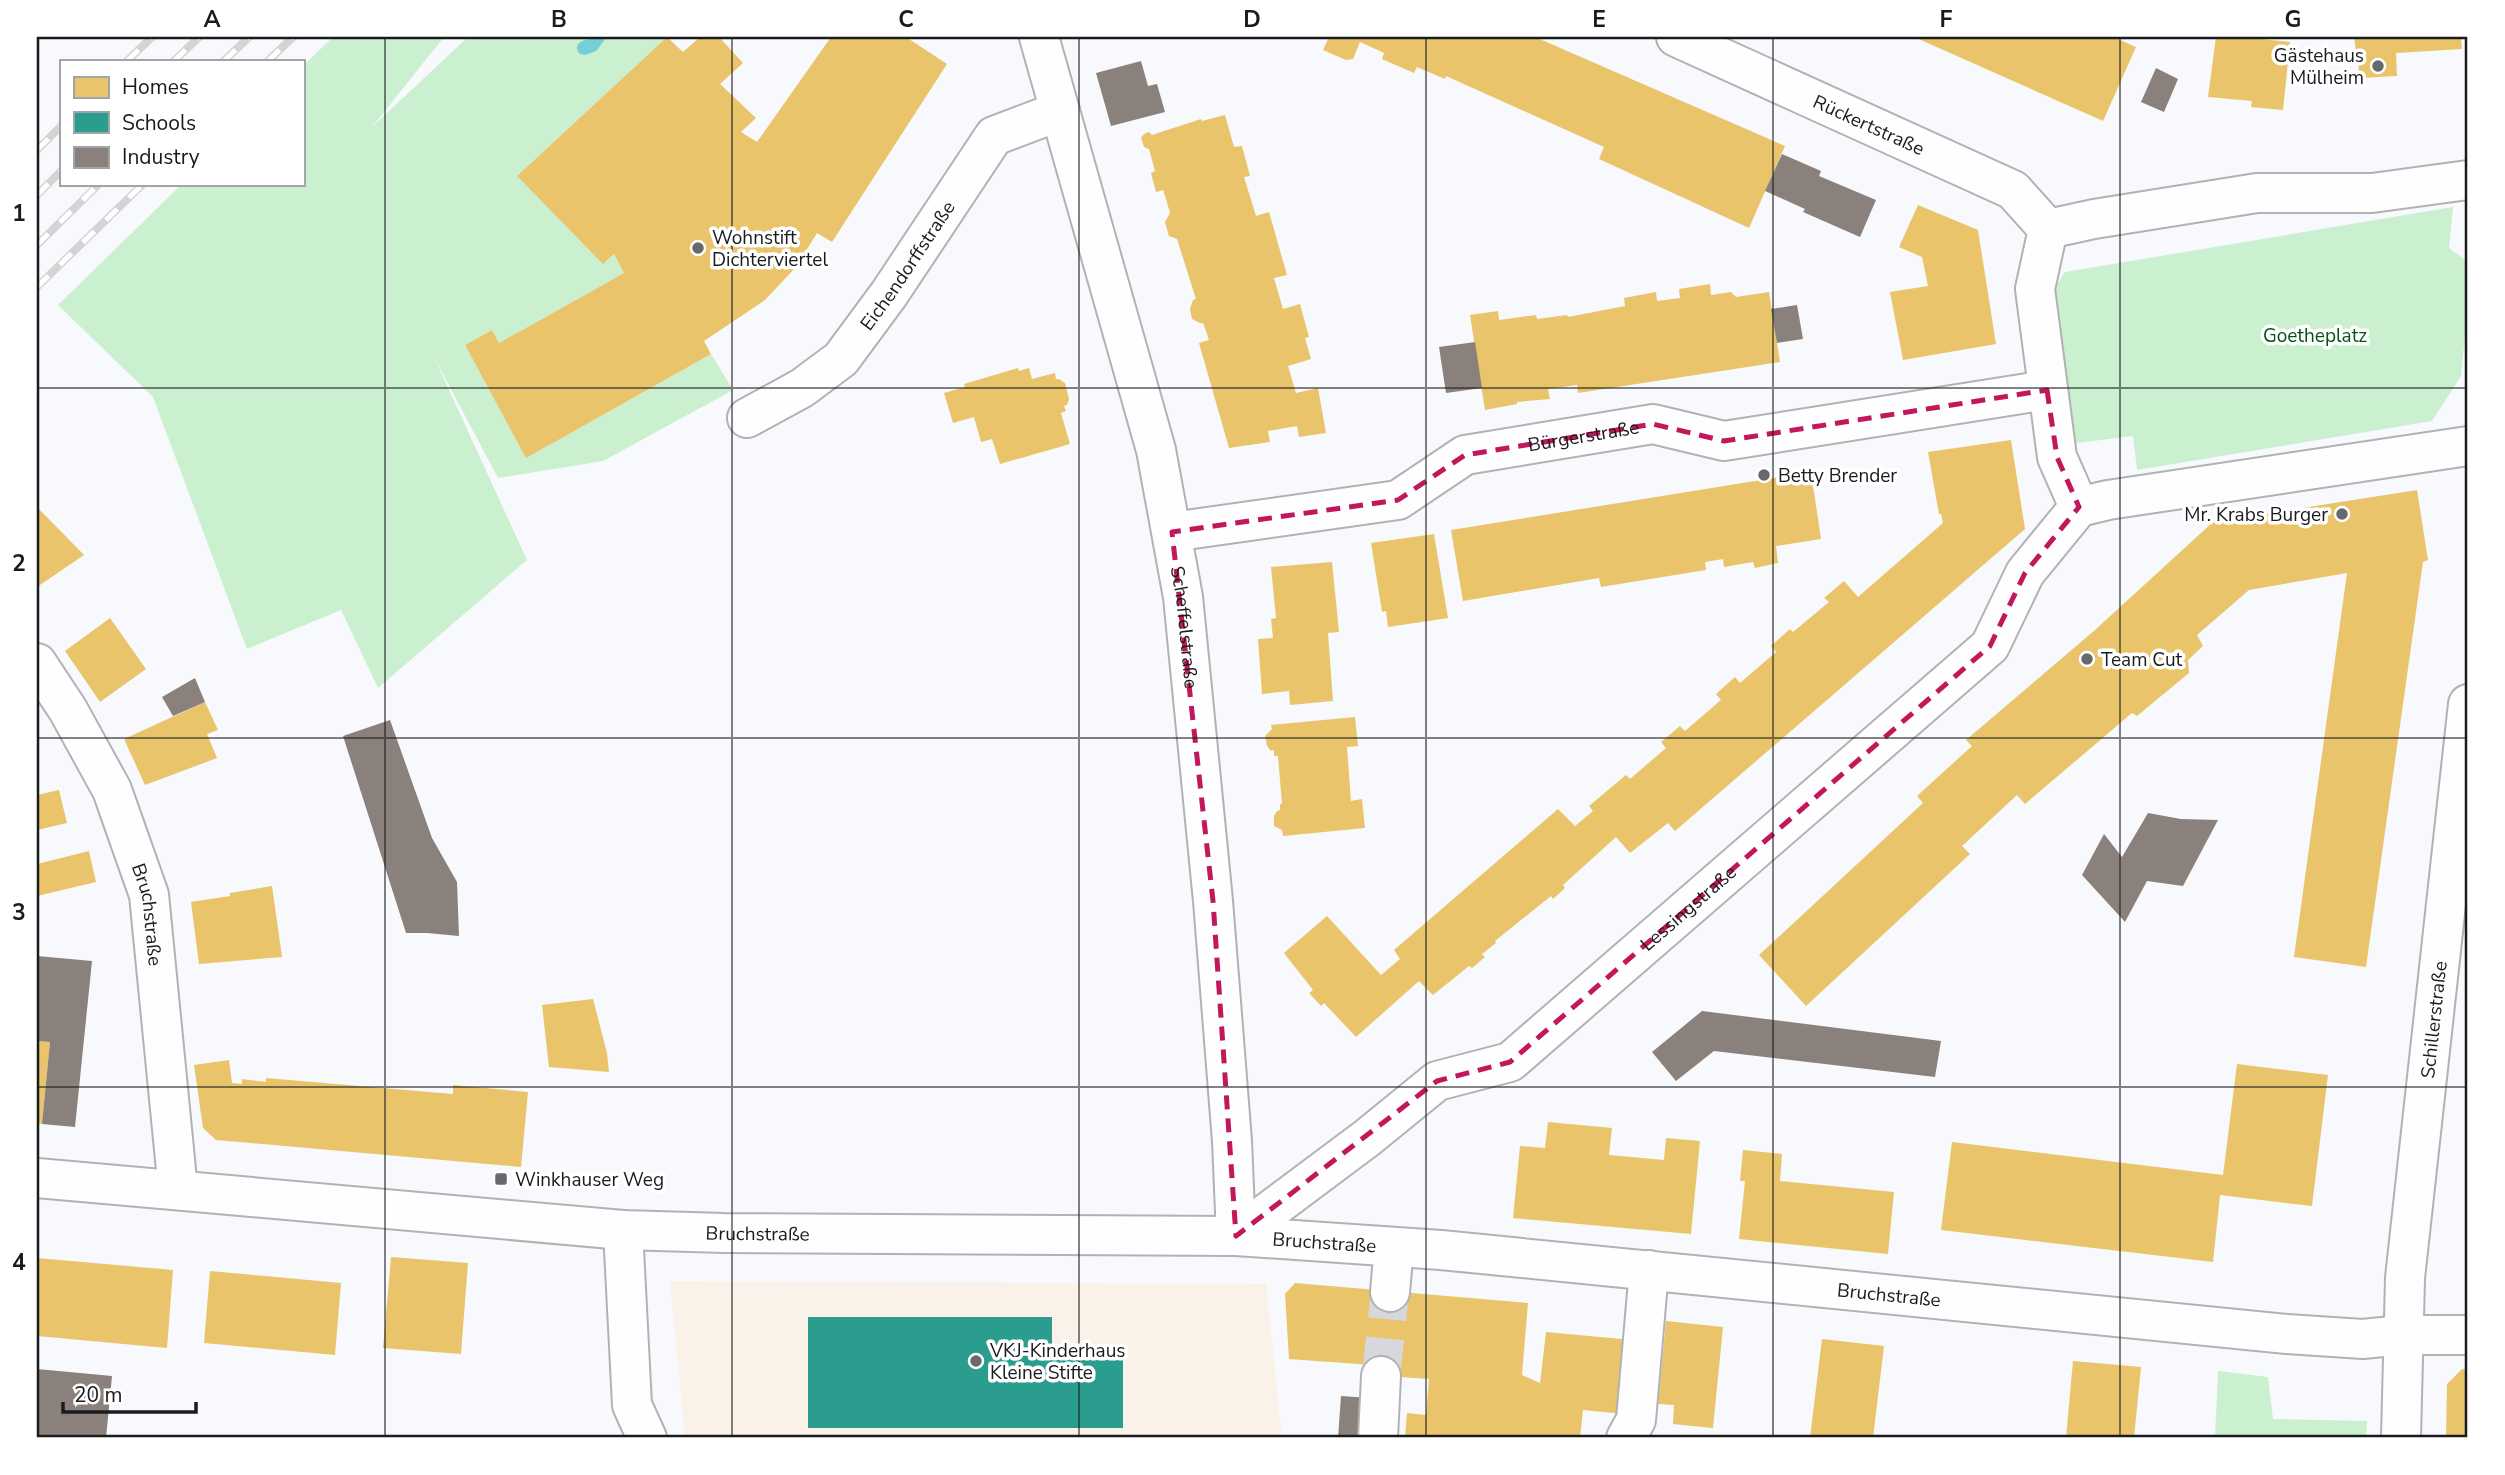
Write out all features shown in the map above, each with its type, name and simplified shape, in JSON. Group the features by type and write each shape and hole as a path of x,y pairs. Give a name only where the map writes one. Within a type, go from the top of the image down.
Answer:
{"street":[{"name":"Scheffelstraße","path":"1039,37 1156,450 1183,597 1233,1141 1236,1236"},
{"name":"Rückertstraße","path":"1676,37 2013,190 2048,229"},
{"name":"Eichendorffstraße","path":"747,418 802,387 841,359 889,294 994,136 1060,111"},
{"path":"2468,180 2372,193 2257,193 2048,229 2035,289 2057,457 2079,507 2108,500 2468,446"},
{"name":"Bürgerstraße","path":"1172,532 1398,500 1465,455 1653,424 1724,441 2047,390"},
{"name":"Lessingstraße","path":"1236,1236 1367,1138 1437,1081 1510,1062 1990,646 2025,573 2079,507"},
{"name":"Bruchstraße","path":"37,663 68,710 112,790 149,895 178,1190"},
{"name":"Schillerstraße","path":"2400,1438 2405,1278 2457,902 2468,704"},
{"name":"Bruchstraße","path":"37,1178 623,1230 1236,1236 1649,1270 2287,1334 2363,1339 2402,1335 2468,1335"},
{"path":"623,1230 632,1405 647,1438"},
{"path":"1390,1292 1394,1247"},
{"path":"1626,1438 1636,1420 1649,1270"},
{"path":"1378,1438 1381,1376"}],"highlighted area":[{"path":"2047,390 2057,457 2079,507 2025,573 1990,646 1510,1062 1437,1081 1236,1236 1213,901 1172,532 1398,500 1465,455 1653,424 1724,441"}],"shaded area":[{"name":"VKJ-Kinderhaus Kleine Stifte","path":"670,1281 1266,1284 1282,1438 685,1438"}],"green space":[{"path":"333,37 444,37 372,127 468,37 667,37 517,176 604,263 614,254 624,273 499,343 492,330 465,345 526,457 711,354 733,390 603,461 498,478 434,357 527,560 378,688 341,610 247,649 153,397 58,305 180,186 304,186 304,65"},
{"name":"Goetheplatz","path":"2453,207 2449,248 2468,262 2468,305 2461,376 2432,421 2137,470 2133,436 2069,444 2050,296 2065,272"},
{"path":"2218,1371 2268,1377 2273,1419 2367,1421 2366,1438 2215,1438"}],"building: Homes":[{"name":"Wohnstift Dichterviertel","path":"667,37 683,52 700,37 719,37 743,63 720,84 756,118 741,132 757,142 831,37 906,37 947,64 832,242 817,233 796,267 765,300 704,341 711,354 526,458 465,345 492,330 499,343 624,273 614,254 603,264 517,176"},
{"path":"1329,37 1535,37 1785,146 1749,228 1599,159 1604,147 1446,76 1445,79 1417,67 1414,73 1382,59 1384,53 1360,42 1353,59 1346,60 1323,50"},
{"path":"1914,37 2113,37 2136,47 2103,121"},
{"path":"2216,37 2290,42 2283,110 2251,107 2252,101 2208,97"},
{"name":"Gästehaus Mülheim","path":"2354,37 2461,37 2462,49 2396,53 2397,76 2360,78"},
{"path":"1225,115 1234,147 1242,146 1250,176 1244,177 1256,216 1269,212 1287,275 1274,278 1283,309 1300,304 1309,337 1305,338 1311,359 1288,366 1296,393 1318,388 1326,433 1299,437 1297,426 1268,431 1270,442 1229,448 1199,343 1209,340 1203,323 1192,319 1190,309 1196,299 1177,239 1169,236 1165,222 1170,213 1166,199 1163,190 1156,192 1151,173 1155,171 1149,149 1144,147 1141,138 1149,132 1152,135 1201,119 1202,121"},
{"path":"1918,205 1978,230 1996,344 1903,360 1890,292 1928,286 1922,257 1899,247"},
{"path":"1710,284 1711,295 1731,292 1736,297 1769,292 1780,362 1578,393 1577,385 1548,389 1550,399 1517,402 1485,410 1470,315 1498,311 1499,320 1536,315 1537,319 1568,317 1625,306 1624,298 1656,292 1657,301 1680,298 1679,289"},
{"path":"1018,368 1019,371 1029,368 1032,379 1055,373 1056,379 1065,383 1069,399 1064,406 1066,411 1061,413 1070,444 1000,464 992,439 981,442 974,417 953,423 944,393 965,387 964,384"},
{"path":"2011,440 2025,529 1675,831 1668,823 1630,853 1616,837 1563,885 1565,888 1553,899 1551,896 1495,941 1496,943 1482,954 1485,957 1472,968 1469,966 1433,995 1419,981 1356,1037 1324,1003 1321,1006 1309,993 1313,990 1284,953 1327,916 1381,975 1400,959 1394,950 1558,809 1575,826 1593,811 1589,806 1626,775 1630,779 1666,748 1661,742 1680,726 1685,731 1721,700 1716,694 1735,677 1740,683 1776,652 1771,646 1790,629 1793,632 1829,602 1824,598 1844,581 1858,597 1943,523 1928,452"},
{"path":"1811,472 1821,539 1776,546 1778,563 1755,568 1753,562 1724,567 1723,559 1705,562 1706,570 1601,587 1599,578 1463,601 1451,530"},
{"path":"2417,490 2428,560 2423,562 2366,967 2294,957 2347,573 2249,590 2197,635 2203,646 2188,660 2189,673 2137,716 2132,713 2025,804 2017,795 1962,846 1970,854 1806,1006 1759,955 1923,803 1917,796 1972,746 1966,740 2095,630 2213,522"},
{"path":"37,507 84,555 37,587"},
{"path":"1434,534 1448,618 1388,627 1386,611 1382,612 1371,543"},
{"path":"1332,562 1339,632 1328,633 1333,701 1290,705 1289,691 1262,694 1258,639 1273,638 1271,619 1276,618 1271,567"},
{"path":"110,618 146,669 100,702 65,651"},
{"path":"205,702 218,730 207,734 217,758 145,785 124,739"},
{"path":"1355,717 1358,746 1347,747 1351,801 1362,799 1365,828 1283,836 1282,830 1274,826 1274,816 1282,804 1278,756 1274,756 1274,750 1271,751 1267,746 1265,736 1272,729 1271,725"},
{"path":"59,790 67,823 37,830 37,795"},
{"path":"89,851 96,882 37,896 37,864"},
{"path":"272,886 282,957 199,964 191,902"},
{"path":"593,999 607,1053 609,1072 549,1067 542,1005"},
{"path":"37,1041 50,1042 42,1124 37,1123"},
{"path":"229,1060 232,1083 242,1084 242,1079 266,1082 266,1078 453,1094 453,1085 528,1092 521,1167 216,1140 203,1128 194,1065"},
{"path":"2237,1064 2328,1075 2312,1206 2220,1195 2213,1262 1941,1230 1952,1142 2223,1175"},
{"path":"1548,1122 1612,1128 1609,1155 1664,1160 1666,1138 1700,1141 1691,1234 1513,1218 1520,1146 1545,1148"},
{"path":"1743,1150 1782,1154 1780,1181 1894,1192 1888,1254 1739,1239 1745,1181 1740,1181"},
{"path":"391,1257 468,1263 461,1354 383,1348"},
{"path":"37,1258 173,1270 167,1348 37,1336"},
{"path":"210,1271 341,1283 335,1355 204,1343"},
{"path":"1295,1283 1528,1303 1522,1375 1540,1383 1546,1332 1632,1340 1624,1414 1583,1410 1580,1438 1405,1438 1407,1413 1426,1415 1429,1379 1371,1375 1372,1365 1289,1359 1285,1294"},
{"path":"1666,1321 1723,1327 1713,1428 1673,1424 1674,1405 1658,1404"},
{"path":"1822,1339 1884,1346 1873,1438 1810,1438"},
{"path":"2073,1361 2141,1367 2134,1438 2066,1438"},
{"path":"2462,1369 2468,1369 2468,1438 2446,1438 2447,1384"}],"building: Schools":[{"path":"808,1317 1052,1317 1052,1358 1123,1358 1123,1428 808,1428"}],"building: Industry":[{"path":"1141,61 1148,86 1157,84 1165,112 1111,126 1096,73"},
{"path":"2156,68 2178,79 2164,112 2141,102"},
{"path":"1782,154 1821,171 1819,176 1876,200 1860,237 1803,212 1805,209 1765,191"},
{"path":"1797,305 1803,339 1777,343 1771,309"},
{"path":"1475,342 1482,388 1446,393 1439,347"},
{"path":"195,678 205,702 173,716 162,697"},
{"path":"390,720 432,838 457,882 459,936 406,933 343,736"},
{"path":"2148,813 2181,819 2218,820 2183,886 2147,881 2125,922 2082,875 2104,834 2122,857"},
{"path":"37,956 92,961 75,1127 42,1124 50,1042 37,1041"},
{"path":"1702,1011 1941,1041 1935,1077 1714,1051 1676,1081 1652,1052"},
{"path":"37,1369 112,1376 106,1438 37,1438"},
{"path":"1341,1396 1370,1398 1367,1438 1338,1438"}],"waterway":[{"path":"584,48 592,45 598,37"}],"tunnel":[{"path":"1381,1376 1390,1292"}],"railway":[{"path":"128,60 152,37"},
{"path":"175,60 199,37"},
{"path":"225,60 249,37"},
{"path":"269,60 293,37"},
{"path":"37,150 60,127"},
{"path":"37,195 60,172"},
{"path":"37,245 97,186"},
{"path":"37,287 141,186"}],"place":[{"name":"Gästehaus Mülheim","path":"2378,66"},
{"name":"Wohnstift Dichterviertel","path":"698,248"},
{"name":"Betty Brender","path":"1764,475"},
{"name":"Mr. Krabs Burger","path":"2342,514"},
{"name":"Team Cut","path":"2087,659"},
{"name":"Winkhauser Weg","path":"501,1179"},
{"name":"VKJ-Kinderhaus Kleine Stifte","path":"976,1361"}]}
